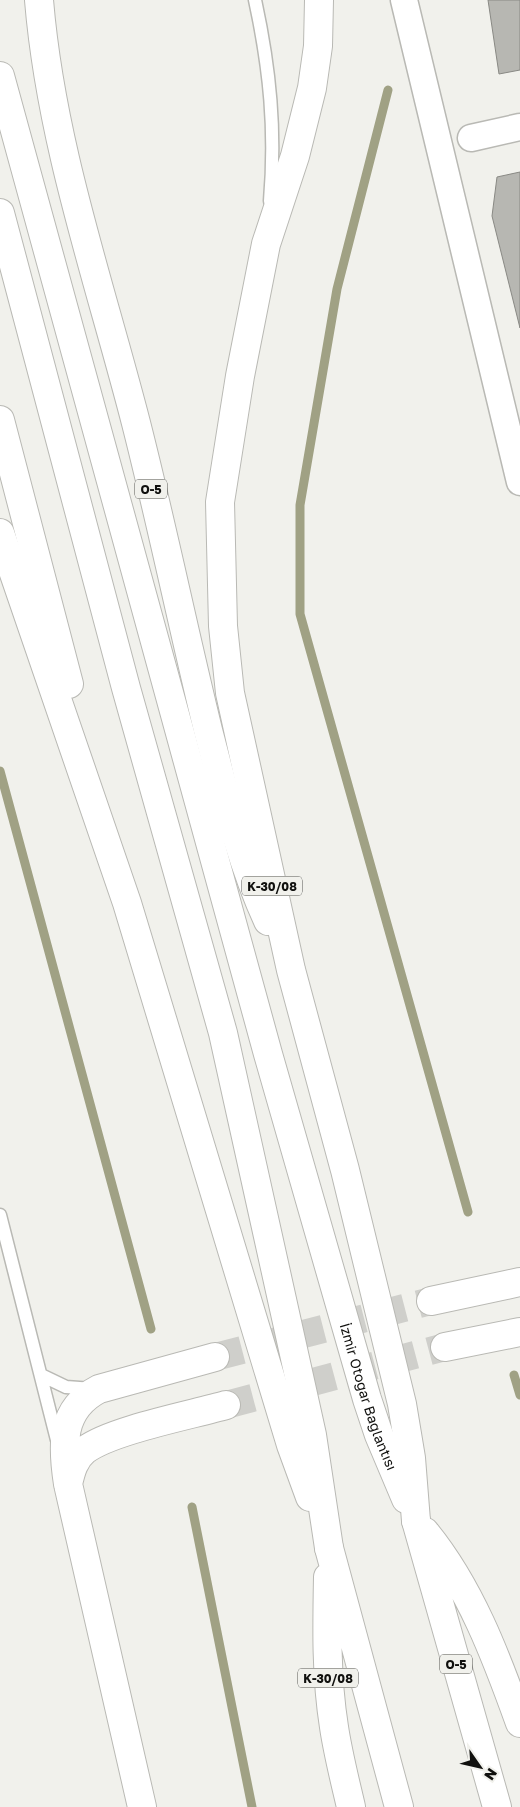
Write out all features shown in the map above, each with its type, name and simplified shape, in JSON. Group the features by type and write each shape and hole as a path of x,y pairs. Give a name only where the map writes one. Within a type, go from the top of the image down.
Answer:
{"main road":[{"name":"O-5","path":"39,0 49,84 64,159 136,424 224,797 254,889 291,970"},
{"path":"266,244 300,138 312,88 318,46 319,0"},
{"name":"İzmir Otogar Bağlantısı","path":"0,76 249,983 367,1399 379,1435 416,1521 497,1807"},
{"path":"0,213 126,688 213,993 312,1435 329,1548 399,1807"},
{"name":"K-30/08","path":"266,244 240,376 220,502 220,570 230,694 291,970 345,1170 399,1388 409,1442 416,1521"},
{"path":"0,420 126,903"},
{"name":"K-30/08","path":"0,532 126,903 291,1445 329,1548 326,1641 328,1680 334,1728 351,1807"},
{"path":"431,1301 520,1282"},
{"path":"445,1347 520,1332"},
{"path":"142,1807 68,1484 64,1443 68,1424 78,1403 100,1389 215,1356"},
{"path":"68,1484 76,1460 86,1450 112,1437 226,1405"},
{"path":"416,1521 441,1552 466,1593 520,1723"}],"street":[{"path":"404,0 520,482"},
{"path":"471,138 520,127"}],"lane":[{"name":"K-30/08","path":"255,0 266,59 274,123 273,163 266,244"},
{"path":"0,1215 68,1484"},
{"path":"41,1374 66,1387 100,1389"},
{"path":"41,1374 58,1409 74,1430 89,1437 112,1437"}],"building":[{"path":"488,0 520,0 520,70 499,74"},
{"path":"520,172 520,328 492,216 497,177"}],"waterway":[{"path":"388,90 337,289 300,505 300,614 468,1212"},
{"path":"0,771 151,1329"},
{"path":"514,1375 520,1395"},
{"path":"192,1507 252,1807"}],"tunnel":[{"path":"215,1357 431,1301"},
{"path":"226,1405 445,1347"}]}
